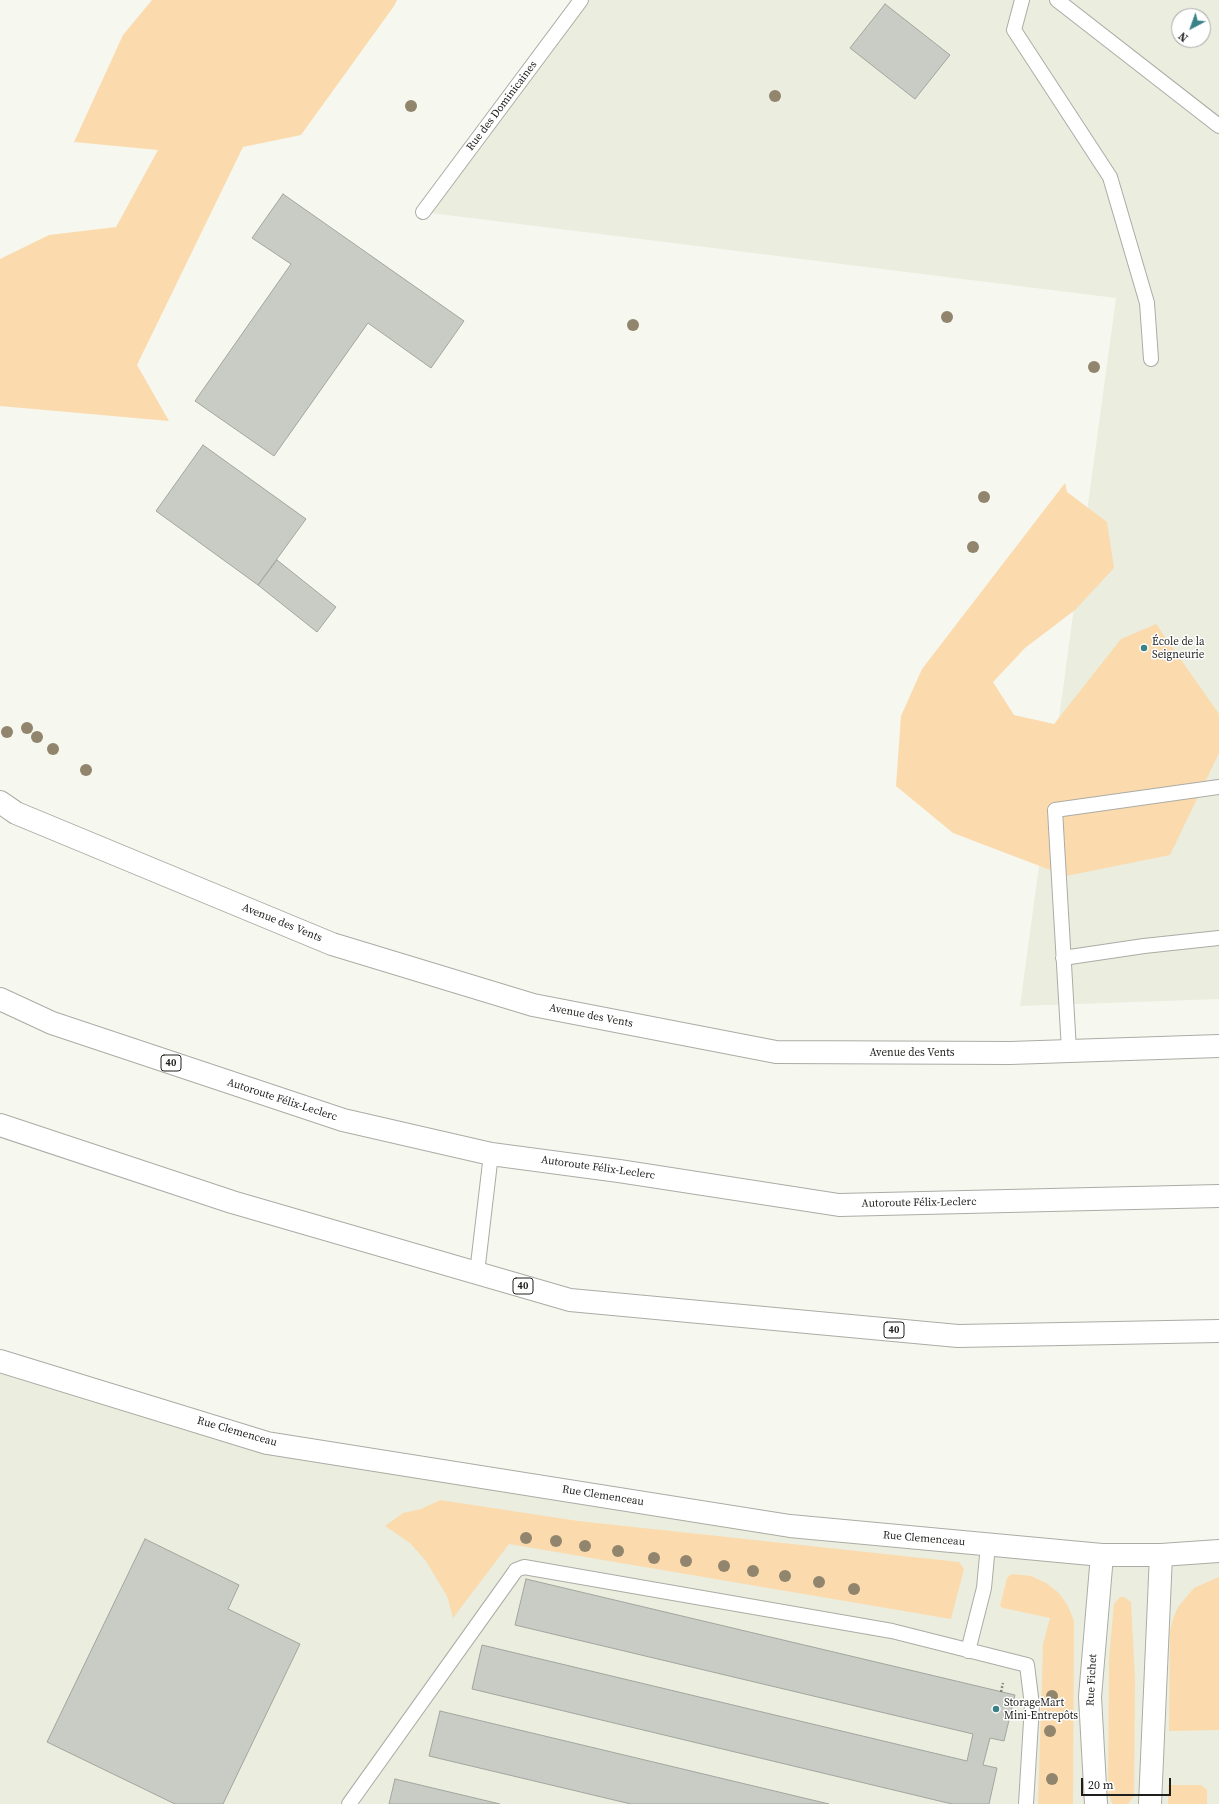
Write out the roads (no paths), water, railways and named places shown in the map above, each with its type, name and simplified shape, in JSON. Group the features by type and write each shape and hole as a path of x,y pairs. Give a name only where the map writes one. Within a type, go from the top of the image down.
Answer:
{"main road":[{"name":"Avenue des Vents","path":"0,802 16,813 332,944 533,1005 776,1052 1010,1053 1219,1046"},
{"name":"Autoroute Félix-Leclerc","path":"0,999 52,1023 343,1120 492,1154 619,1171 839,1205 1219,1196"},
{"name":"40","path":"0,1126 232,1202 570,1300 958,1336 1219,1331"},
{"name":"Rue Clemenceau","path":"0,1361 267,1442 790,1526 1102,1555 1161,1555 1219,1551"},
{"name":"Rue Fichet","path":"1096,1804 1090,1697 1102,1555"},
{"path":"1150,1804 1161,1555"}],"lane":[{"name":"Rue des Dominicaines","path":"424,212 581,0"},
{"path":"1022,0 1014,30 1110,177 1147,303 1151,359"},
{"path":"1056,0 1219,126"},
{"path":"1069,1050 1055,810 1219,787"},
{"path":"1064,958 1144,946 1219,938"},
{"path":"477,1273 492,1154"},
{"path":"968,1651 984,1588 988,1544"},
{"path":"349,1804 514,1573 520,1567 532,1567 892,1631 1027,1665 1032,1705 1026,1804"}],"place":[{"name":"École de la Seigneurie","path":"1144,648"},
{"name":"StorageMart Mini-Entrepôts","path":"996,1709"}]}
